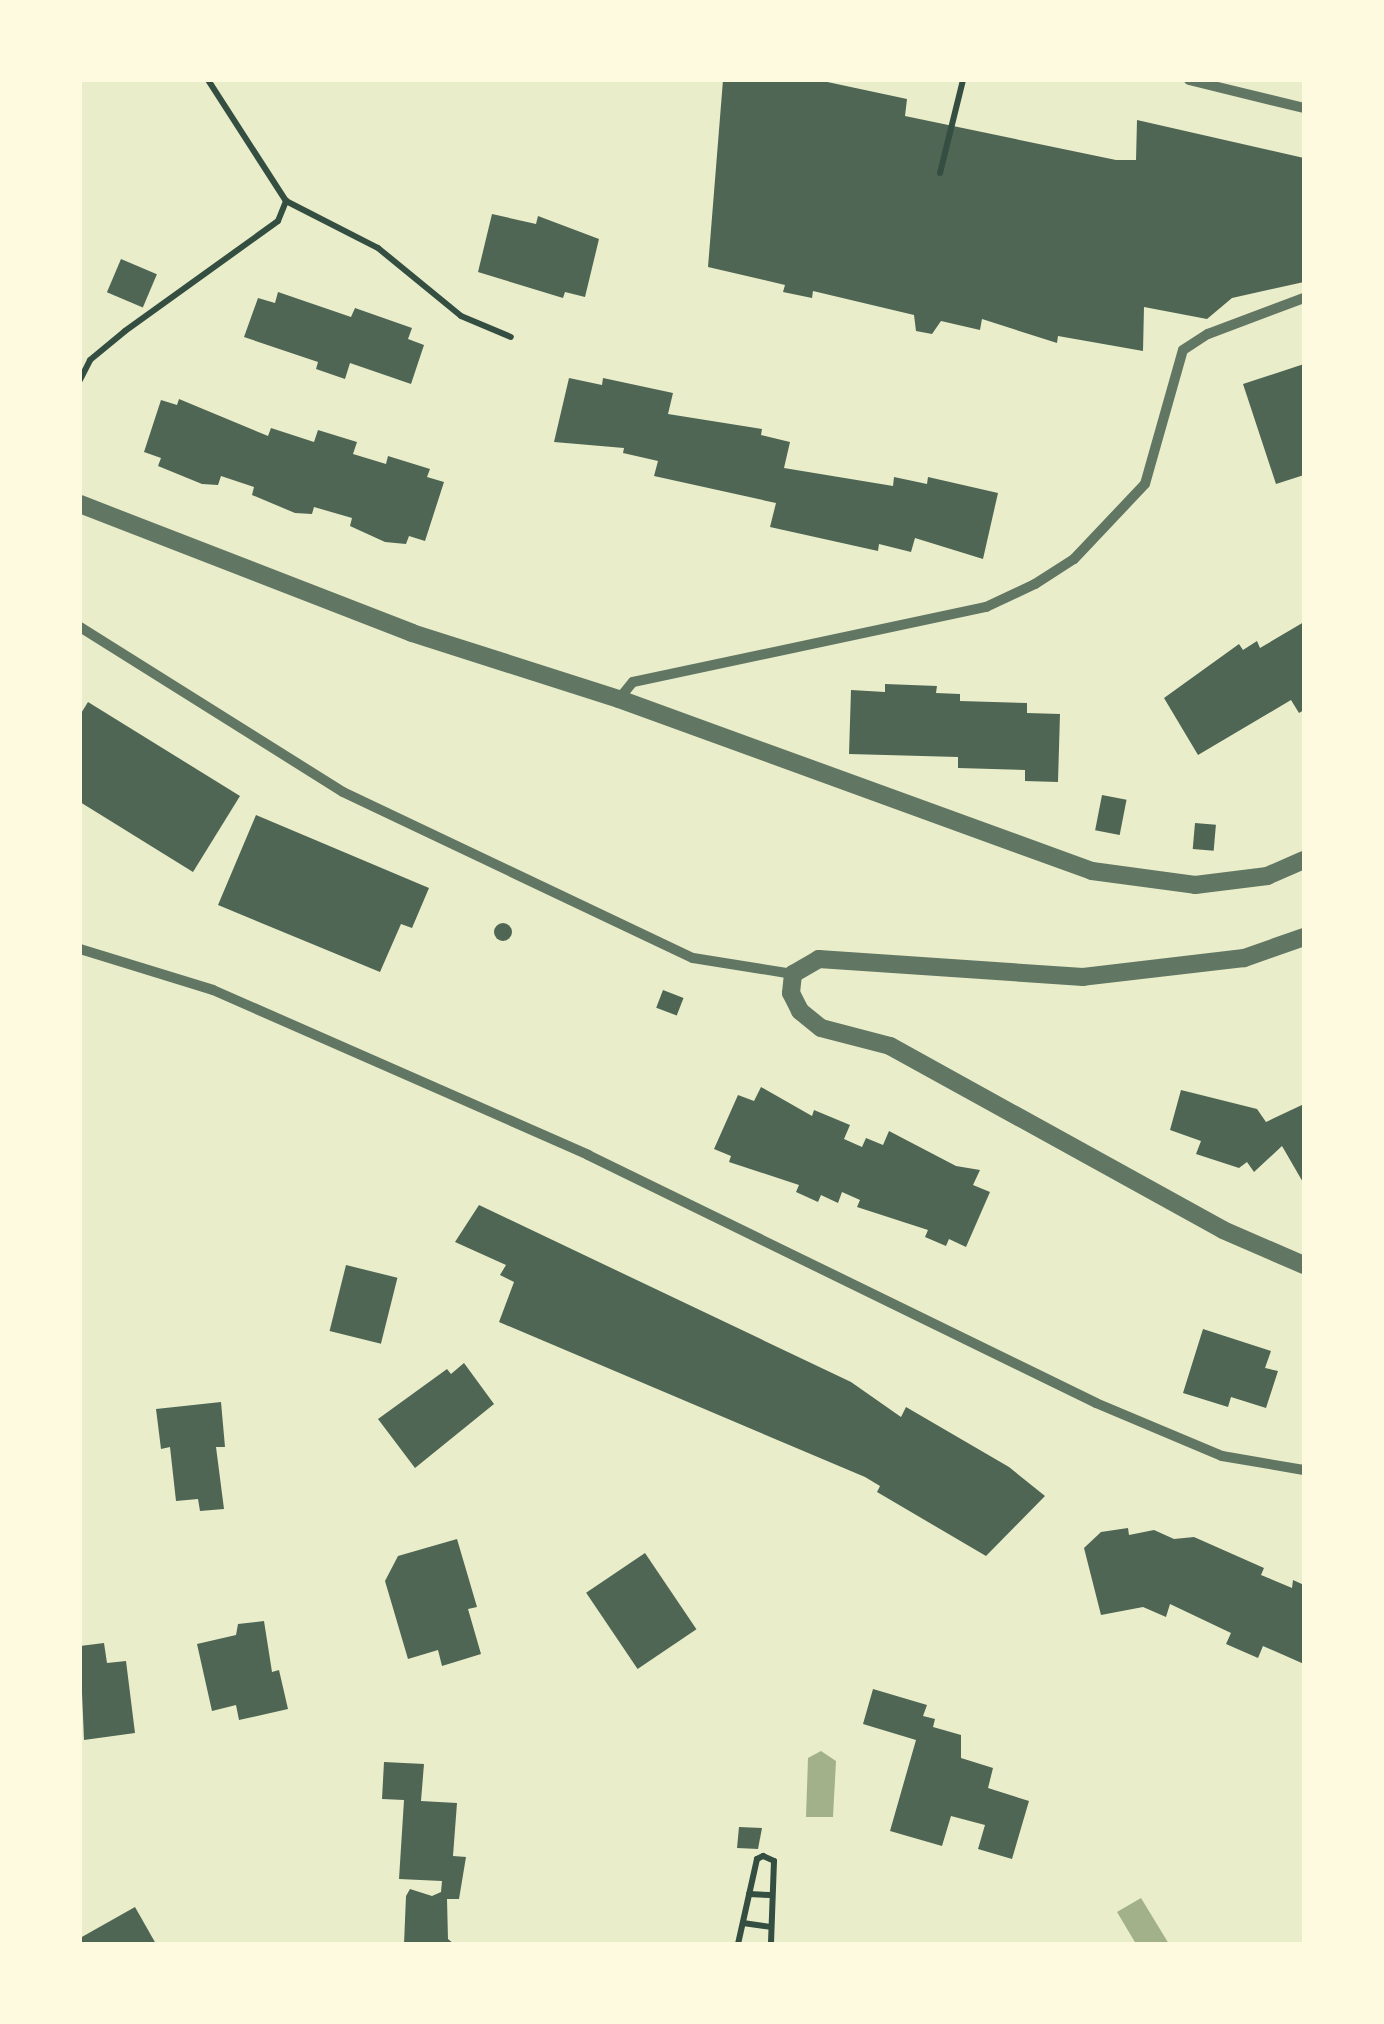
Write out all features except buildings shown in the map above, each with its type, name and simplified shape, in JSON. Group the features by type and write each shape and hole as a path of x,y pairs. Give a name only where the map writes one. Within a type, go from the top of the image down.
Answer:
{"street":[{"path":"1189,80 1304,108"},
{"path":"619,699 633,682 986,607 1074,558 1144,484 1183,350 1208,334 1304,298"},
{"path":"80,504 412,633 619,699 1092,871 1195,885 1267,876 1304,860"},
{"path":"80,627 343,792 693,958 793,974 819,959 1083,977 1244,958 1304,937"},
{"path":"80,949 214,990 588,1154 1096,1404 1222,1456 1304,1470"},
{"path":"793,974 792,993 800,1011 822,1028 890,1046 1223,1230 1304,1266"}],"path":[{"path":"208,80 286,200 378,248 461,316 510,337"},
{"path":"940,173 963,80"},
{"path":"80,380 90,360 124,331 278,221 286,200"},
{"path":"738,1944 757,1859 764,1856 774,1861 770,1944"},
{"path":"749,1894 770,1895"},
{"path":"743,1923 771,1926"}],"shaded area":[{"path":"821,1751 836,1761 833,1817 806,1817 808,1758"},
{"path":"1141,1898 1169,1944 1136,1944 1117,1912"}]}
